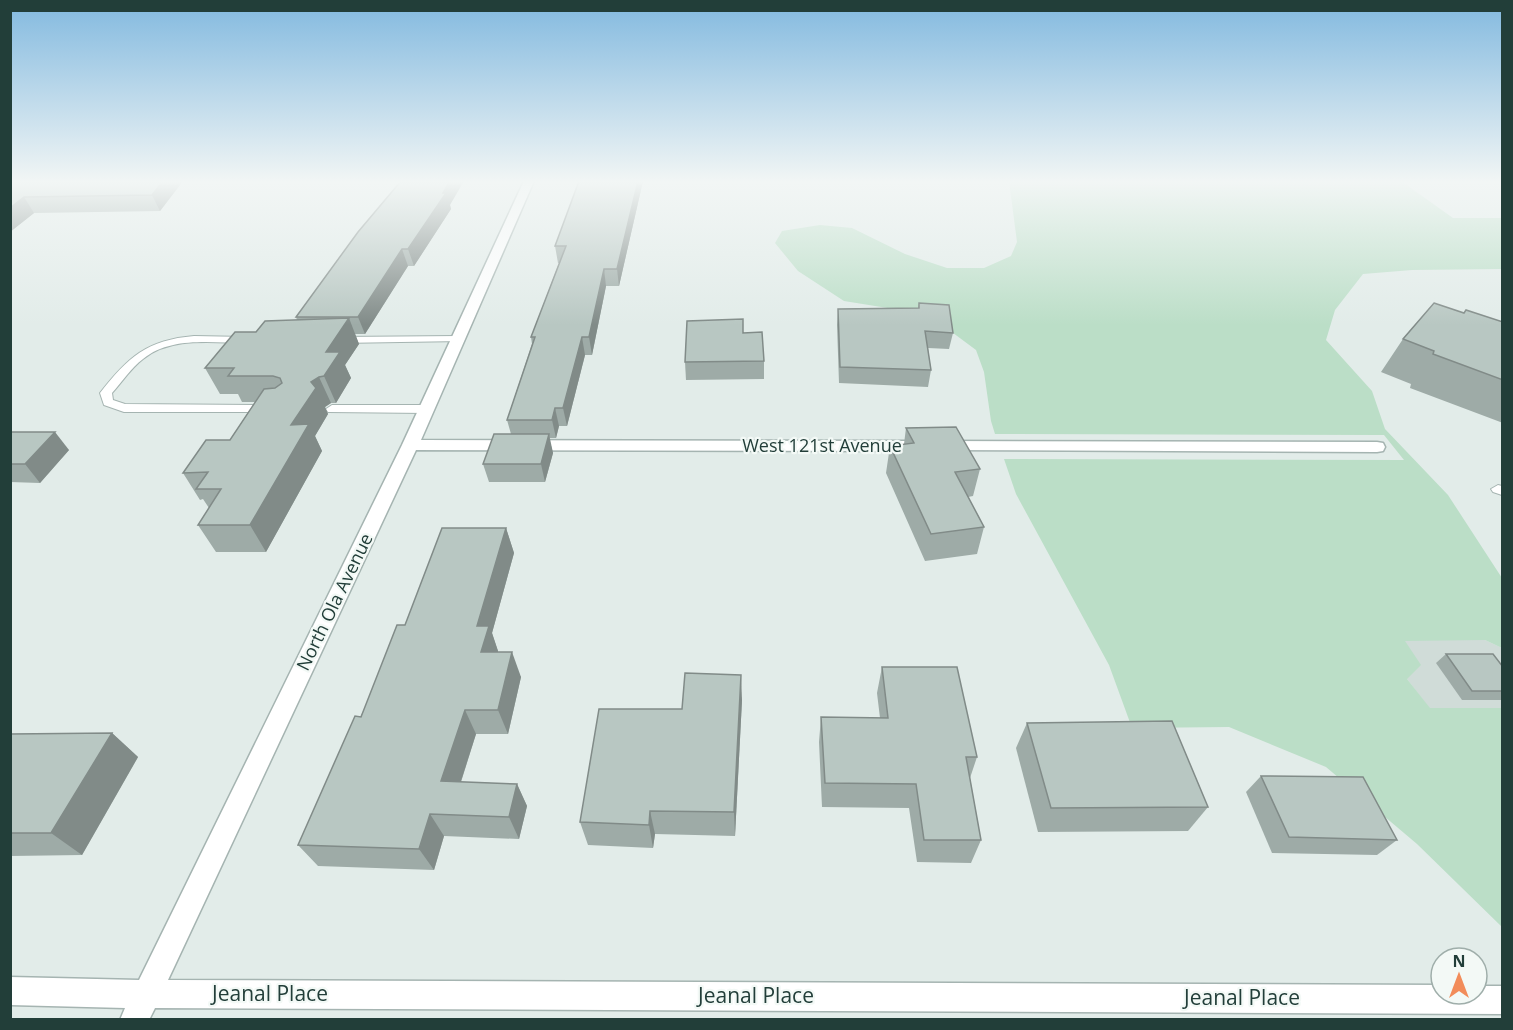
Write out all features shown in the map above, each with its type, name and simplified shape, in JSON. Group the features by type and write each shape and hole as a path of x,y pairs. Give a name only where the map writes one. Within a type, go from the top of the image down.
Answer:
{"street":[{"name":"North Ola Avenue","path":"134,1020 427,409 507,229"},
{"name":"West 121st Avenue","path":"410,445 1377,447"},
{"name":"Jeanal Place","path":"10,991 146,994 1503,1000"}],"lane":[{"path":"327,340 458,339"},
{"path":"256,340 184,340 160,344 142,353 106,393 108,402 124,408 276,409"},
{"path":"332,409 427,409"}],"shaded area":[{"path":"1404,640 1485,640 1502,648 1502,708 1430,709 1407,679"}],"green space":[{"path":"854,229 905,254 947,268 984,268 1011,256 1017,242 1015,229 1502,229 1502,269 1412,270 1363,274 1335,310 1326,340 1372,391 1385,429 1448,495 1502,578 1502,648 1485,640 1405,641 1421,665 1407,679 1430,708 1502,708 1502,927 1417,844 1326,767 1229,727 1132,728 1109,665 1016,494 1004,459 1404,460 1384,435 995,434 984,372 976,350 945,327 900,310 844,301 798,271 775,243 782,231"}],"building":[{"path":"360,229 422,229 408,249 402,249 358,317 296,317"},
{"path":"561,229 627,229 617,269 604,269 589,337 582,337 563,408 555,408 552,420 507,420 535,337 531,337 566,246 555,246"},
{"path":"919,303 949,305 953,333 925,331 931,370 840,367 838,309 919,308"},
{"path":"1434,303 1503,322 1503,380 1433,354 1434,351 1403,339"},
{"path":"349,318 326,352 340,352 324,376 311,382 316,388 291,425 309,424 250,525 198,525 221,489 196,489 208,472 183,473 206,440 230,440 264,389 275,388 282,383 280,378 273,376 228,376 234,368 205,368 235,332 256,332 265,321"},
{"path":"743,319 743,333 762,332 764,361 685,362 687,321"},
{"path":"956,427 980,469 955,472 984,527 931,534 890,446 914,443 906,428"},
{"path":"10,432 55,432 25,464 10,464"},
{"path":"494,434 549,434 541,464 483,464"},
{"path":"442,528 506,528 477,626 489,626 481,652 512,652 498,710 465,710 441,781 517,784 509,817 430,814 419,849 298,845 355,716 361,717 397,625 405,625"},
{"path":"1446,654 1493,654 1503,667 1503,691 1472,691"},
{"path":"882,667 957,667 977,757 966,757 981,840 924,840 916,784 825,783 821,717 888,718"},
{"path":"685,673 741,675 734,812 650,811 649,825 580,822 599,709 682,709"},
{"path":"1172,721 1208,807 1051,808 1027,723"},
{"path":"112,733 51,833 10,833 10,734"},
{"path":"1261,776 1363,777 1397,840 1289,837"}]}
